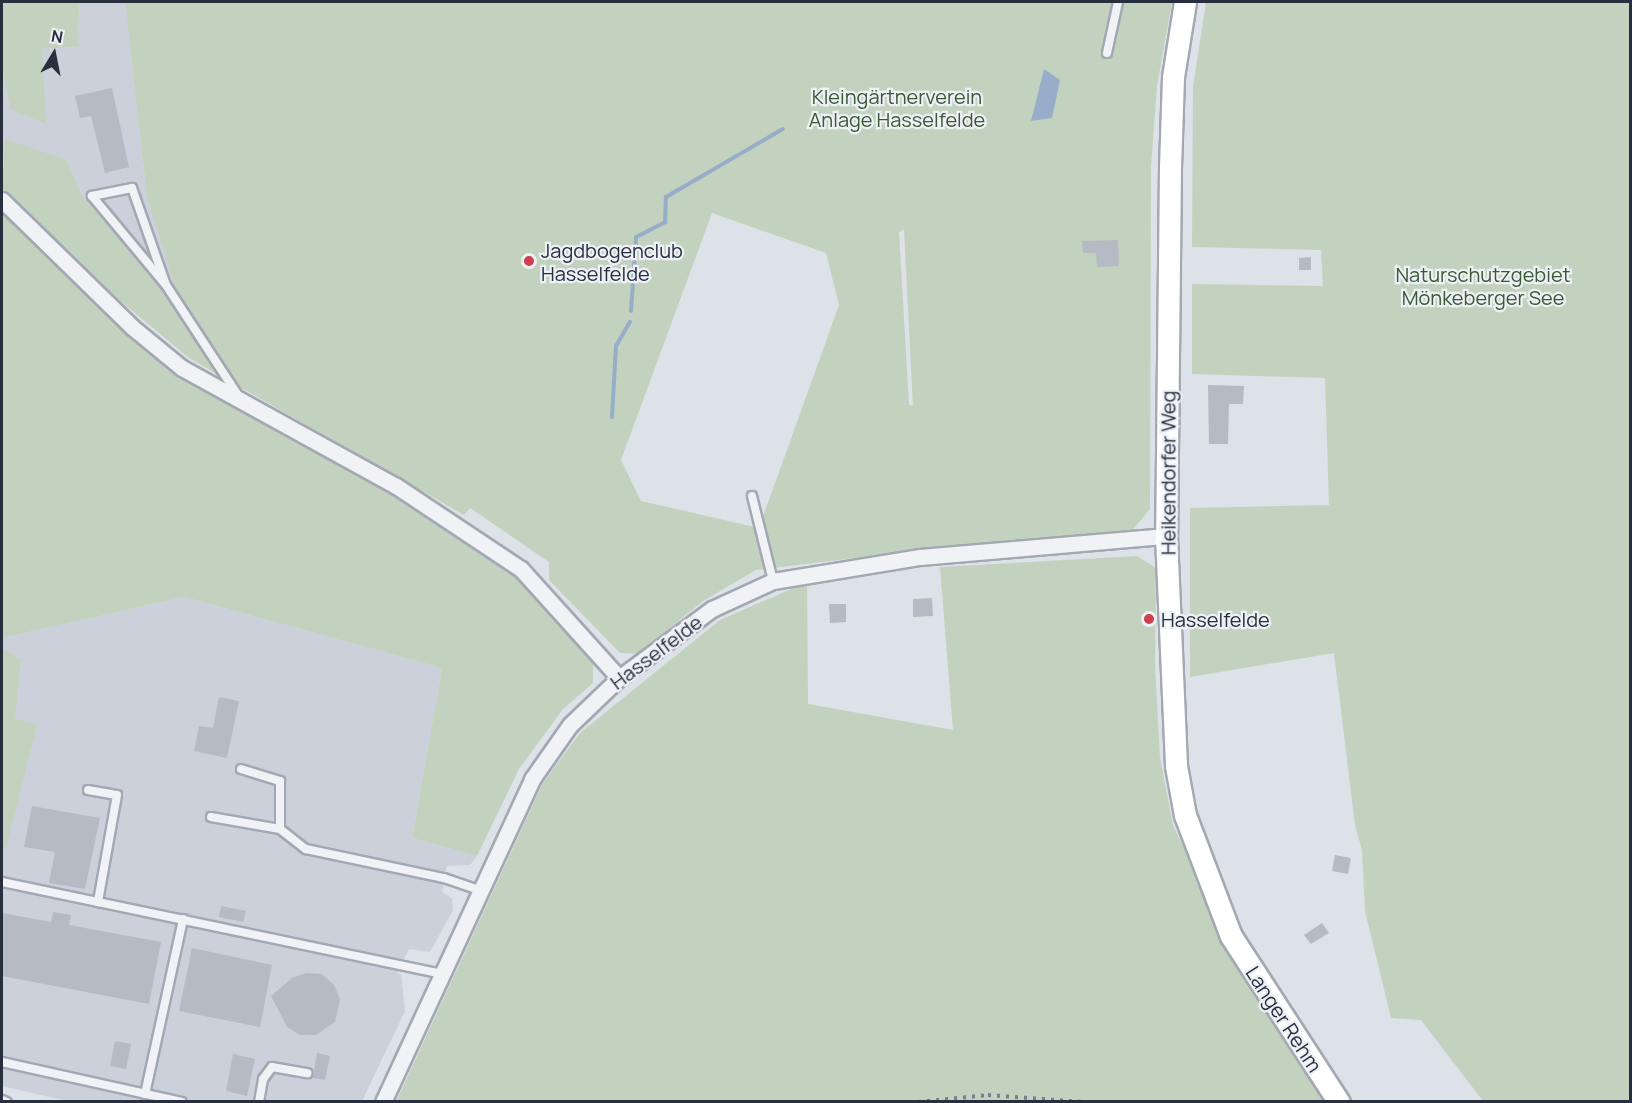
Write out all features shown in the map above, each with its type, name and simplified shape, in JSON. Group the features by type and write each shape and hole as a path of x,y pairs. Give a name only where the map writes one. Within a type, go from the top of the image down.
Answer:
{"street":[{"name":"Heikendorfer Weg","path":"1185,2 1173,77 1170,155 1166,536 1176,766 1185,815 1231,936"},
{"path":"2,200 182,368 396,486 521,569 619,678"},
{"name":"Hasselfelde","path":"383,1101 532,779 570,725 619,678 712,609 773,581 920,557 1166,536"},
{"name":"Langer Rehm","path":"1231,936 1339,1101"}],"lane":[{"path":"1107,53 1118,2"},
{"path":"166,285 132,188 92,196 166,285 240,398"},
{"path":"752,496 773,581"},
{"path":"241,770 280,781 280,830"},
{"path":"88,790 117,795 98,902"},
{"path":"211,817 280,830 306,849 444,878 479,891"},
{"path":"2,882 441,974"},
{"path":"145,1094 183,919"},
{"path":"2,1062 182,1101"},
{"path":"259,1101 263,1079 272,1067 308,1073"},
{"path":"2,1100 7,1101"}],"shaded area":[{"path":"79,2 125,2 147,198 173,280 156,284 82,195 67,160 2,159 2,67 10,109 41,49 78,47"},
{"path":"184,597 442,668 412,838 477,856 470,865 447,866 442,892 452,898 453,910 430,952 409,949 397,973 401,974 405,1011 362,1101 71,1102 2,1086 2,638"}],"green space":[{"path":"2,2 79,2 78,47 42,49 46,124 10,109 2,67"},
{"name":"Kleingärtnerverein Anlage Hasselfelde","path":"125,2 1172,2 1157,86 1151,167 1150,509 1131,532 929,549 756,570 703,601 638,654 620,653 549,580 549,562 470,508 464,515 189,358 95,280 2,190 5,139 67,160 82,195 156,283 173,280 147,198","holes":["712,213 826,253 839,305 759,528 641,501 621,460","904,230 913,406 909,405 899,232"]},
{"name":"Naturschutzgebiet Mönkeberger See","path":"1206,2 1630,2 1630,1101 1483,1101 1421,1020 1391,1018 1365,911 1362,850 1355,825 1334,653 1190,677 1190,508 1329,505 1325,378 1192,374 1192,284 1323,286 1321,250 1192,247 1193,87"},
{"path":"2,207 125,331 186,380 391,494 516,576 593,663 593,683 563,709 519,769 477,856 412,838 442,668 184,597 2,638"},
{"path":"1137,556 1156,568 1155,666 1160,758 1173,825 1239,963 1326,1101 396,1102 543,783 580,733 720,620 807,582 808,704 953,730 940,567"},
{"path":"2,648 21,660 15,719 37,724 6,849 2,848"}],"water":[{"path":"1044,69 1060,80 1052,118 1031,121"}],"building":[{"path":"112,88 129,167 105,173 91,116 80,118 75,96"},
{"path":"1118,240 1119,266 1097,267 1096,253 1083,253 1082,241"},
{"path":"1311,257 1311,270 1299,270 1299,258"},
{"path":"1208,385 1244,386 1243,404 1229,404 1228,444 1209,444"},
{"path":"932,598 933,616 913,617 913,599"},
{"path":"829,604 846,604 846,622 830,623"},
{"path":"219,697 239,701 227,758 194,751 199,726 213,728"},
{"path":"32,806 100,818 85,889 49,883 55,852 24,847"},
{"path":"1335,855 1351,858 1348,874 1332,871"},
{"path":"221,906 246,911 243,922 219,917"},
{"path":"53,912 71,915 69,925 161,942 149,1004 2,976 2,913 51,922"},
{"path":"1322,923 1329,933 1311,944 1304,935"},
{"path":"192,948 272,965 260,1027 179,1011"},
{"path":"306,973 322,974 334,985 340,999 335,1022 316,1035 300,1035 287,1027 271,996 292,978"},
{"path":"115,1041 131,1044 126,1069 110,1066"},
{"path":"317,1053 330,1056 325,1080 313,1078"},
{"path":"233,1054 255,1059 247,1096 226,1091"}],"waterway":[{"path":"631,311 636,237 665,222 666,197 783,129"},
{"path":"612,417 616,346 630,322"}],"railway":[{"path":"918,1102 988,1095 1084,1102"}],"place":[{"name":"Jagdbogenclub Hasselfelde","path":"529,261"},
{"name":"Hasselfelde","path":"1149,619"}]}
